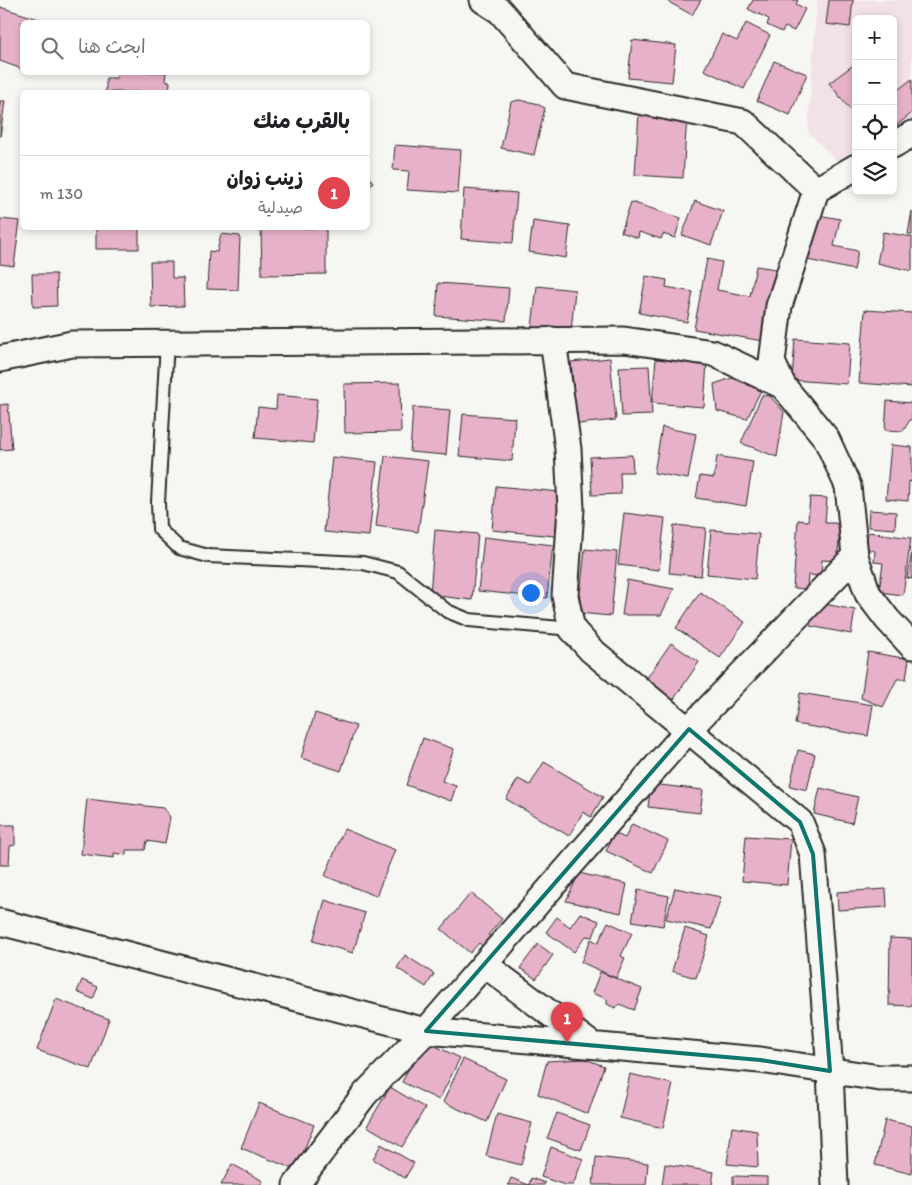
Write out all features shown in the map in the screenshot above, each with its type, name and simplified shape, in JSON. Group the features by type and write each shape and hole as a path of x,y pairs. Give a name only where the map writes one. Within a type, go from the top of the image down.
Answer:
{"street":[{"path":"483,0 500,12 565,86 743,122 816,190"},
{"path":"897,143 912,134"},
{"path":"852,168 816,190 779,306 772,362 783,386 826,438 848,486 855,556 868,594 887,619 912,646"},
{"path":"553,340 568,449 571,509 565,596 572,629 591,650 800,822 814,854 830,1071 835,1185"},
{"path":"0,358 72,344 624,340 713,353 783,386"},
{"path":"296,1185 365,1094 426,1031 689,729 855,556"},
{"path":"0,922 426,1031 760,1060 880,1078 912,1078"},
{"path":"484,964 592,1045"}],"lane":[{"path":"167,342 158,502 160,529 179,548 208,556 363,563 398,572 448,611 469,620 572,629"}],"highlighted area":[{"path":"689,729 800,822 813,854 830,1071 760,1060 426,1031"}],"shaded area":[{"path":"817,0 912,0 912,124 897,135 897,15 852,15 852,169 848,172 808,132"}],"building":[{"path":"665,0 701,0 692,15"},
{"path":"753,0 798,0 796,4 805,9 794,31 785,27 782,32 767,25 769,19 748,9"},
{"path":"829,0 853,0 850,27 826,24"},
{"path":"0,7 42,20 20,20 20,68 0,61"},
{"path":"746,23 770,35 744,89 704,70 722,34 737,41"},
{"path":"632,40 676,45 672,82 628,78"},
{"path":"774,61 807,74 790,115 757,101"},
{"path":"852,66 852,112 829,83"},
{"path":"117,75 166,75 165,81 170,82 169,90 106,90 106,78 117,78"},
{"path":"912,79 912,113 897,125 897,87 899,89"},
{"path":"519,100 535,103 545,108 534,155 501,148 511,102"},
{"path":"0,101 5,101 0,137"},
{"path":"639,112 687,115 683,178 635,175"},
{"path":"395,145 461,150 458,193 407,190 409,171 393,170"},
{"path":"464,189 517,193 513,243 461,239"},
{"path":"695,201 723,211 711,245 682,235"},
{"path":"631,202 681,218 675,238 663,234 661,239 639,232 638,238 621,232"},
{"path":"912,211 912,235 908,234"},
{"path":"813,214 840,219 834,246 858,251 854,270 803,259"},
{"path":"0,219 20,221 14,266 0,264"},
{"path":"533,221 570,226 566,258 529,252"},
{"path":"96,230 139,230 139,249 96,249"},
{"path":"261,230 326,230 326,274 262,275"},
{"path":"883,232 912,237 912,271 877,263"},
{"path":"221,234 240,236 238,290 207,289 209,251 217,252"},
{"path":"707,259 722,262 717,290 750,296 756,266 776,269 763,341 694,329"},
{"path":"150,262 172,262 172,278 183,278 184,306 151,307"},
{"path":"32,274 56,274 57,306 33,307"},
{"path":"646,276 667,280 666,287 693,292 687,322 639,313"},
{"path":"438,283 509,288 506,321 436,316"},
{"path":"537,286 575,290 571,332 532,327"},
{"path":"865,310 912,313 912,387 859,383"},
{"path":"795,339 850,343 847,384 792,380"},
{"path":"610,358 616,420 577,424 571,362"},
{"path":"656,358 707,362 704,407 652,403"},
{"path":"649,366 652,415 622,416 619,367"},
{"path":"732,378 761,390 747,419 717,411 714,384"},
{"path":"400,383 401,432 345,433 344,384"},
{"path":"277,395 317,399 313,443 255,438 258,407 276,409"},
{"path":"762,395 770,396 784,412 777,457 741,443"},
{"path":"887,401 912,403 912,417 903,431 885,430"},
{"path":"8,404 12,449 0,450 0,405"},
{"path":"413,407 450,410 446,455 410,452"},
{"path":"463,414 515,418 512,461 459,456"},
{"path":"662,427 696,434 688,479 654,473"},
{"path":"891,445 912,447 912,482 909,481 908,501 886,499"},
{"path":"632,455 633,472 620,472 621,494 592,495 590,457"},
{"path":"385,456 428,461 418,532 376,526"},
{"path":"717,456 753,462 746,506 696,498 700,476 714,478"},
{"path":"332,457 377,462 369,536 324,532"},
{"path":"496,486 560,492 555,536 492,530"},
{"path":"810,497 827,498 825,523 836,523 840,531 837,561 822,560 821,576 808,575 807,589 793,588 798,520 808,521"},
{"path":"869,510 896,512 895,529 868,527"},
{"path":"624,513 665,518 659,570 618,565"},
{"path":"674,525 706,528 701,576 669,573"},
{"path":"435,530 478,534 472,600 430,595"},
{"path":"711,530 759,534 755,579 707,574"},
{"path":"868,532 911,538 903,595 879,592 883,563 874,562 875,551 866,549"},
{"path":"484,537 553,545 547,598 478,591"},
{"path":"585,549 617,552 611,616 578,613"},
{"path":"912,552 912,579 907,578"},
{"path":"627,580 674,589 661,615 622,615"},
{"path":"700,592 745,622 720,658 676,628"},
{"path":"814,602 855,610 851,634 810,626"},
{"path":"671,643 699,662 672,702 644,682"},
{"path":"868,652 909,659 906,679 897,679 883,707 861,698"},
{"path":"800,693 873,705 868,736 795,724"},
{"path":"315,713 356,726 341,771 301,758"},
{"path":"423,738 454,749 442,781 456,786 451,801 406,785"},
{"path":"798,750 815,754 807,790 790,786"},
{"path":"544,762 603,797 591,817 583,812 569,836 506,799 518,779 530,785"},
{"path":"651,784 703,790 700,813 648,807"},
{"path":"820,788 858,797 852,823 814,814"},
{"path":"87,799 163,808 170,817 165,844 147,841 145,850 126,850 126,855 114,853 114,858 81,854"},
{"path":"632,824 668,841 653,873 606,851 614,833 625,838"},
{"path":"0,825 15,825 15,845 10,846 9,865 0,865"},
{"path":"344,829 395,850 376,896 325,876"},
{"path":"746,836 791,839 787,885 742,881"},
{"path":"579,873 627,884 621,913 566,901"},
{"path":"675,888 721,897 711,929 666,919"},
{"path":"886,889 887,907 838,910 837,892"},
{"path":"638,890 669,896 663,926 632,921"},
{"path":"471,893 502,919 488,935 492,937 483,947 479,943 470,953 441,929"},
{"path":"325,900 365,913 353,953 313,941"},
{"path":"580,913 599,921 593,937 586,936 574,952 546,932 557,917 570,927"},
{"path":"608,922 632,933 621,956 625,958 616,978 581,962 591,939 598,943"},
{"path":"685,928 709,936 696,978 672,971"},
{"path":"890,938 912,939 912,1006 889,1005"},
{"path":"538,944 553,955 536,979 520,968"},
{"path":"405,955 434,974 426,987 397,968"},
{"path":"600,972 642,989 634,1010 619,1004 615,1008 607,1004 607,999 592,993"},
{"path":"82,980 98,987 93,999 77,992"},
{"path":"56,999 109,1019 91,1069 37,1050"},
{"path":"423,1040 460,1058 439,1100 402,1082"},
{"path":"463,1059 506,1079 487,1122 443,1102"},
{"path":"585,1059 604,1066 588,1114 538,1094 547,1061"},
{"path":"630,1074 673,1084 663,1128 620,1118"},
{"path":"390,1087 425,1108 402,1147 367,1126"},
{"path":"259,1103 314,1125 296,1170 241,1148"},
{"path":"557,1113 590,1125 581,1150 547,1138"},
{"path":"497,1114 532,1123 521,1165 486,1156"},
{"path":"885,1120 912,1126 912,1174 875,1165"},
{"path":"732,1127 757,1131 758,1167 727,1164"},
{"path":"381,1144 414,1163 405,1178 373,1159"},
{"path":"551,1147 583,1159 573,1185 565,1185 541,1177"},
{"path":"596,1157 648,1163 646,1185 593,1185"},
{"path":"232,1164 263,1181 260,1185 221,1185"},
{"path":"665,1164 714,1172 712,1185 662,1185"},
{"path":"733,1176 767,1177 767,1185 733,1185"},
{"path":"511,1178 529,1185 508,1185"},
{"path":"531,1178 545,1183 544,1185 529,1185"}],"place":[{"name":"زينب زوان","path":"567,1043"}]}
